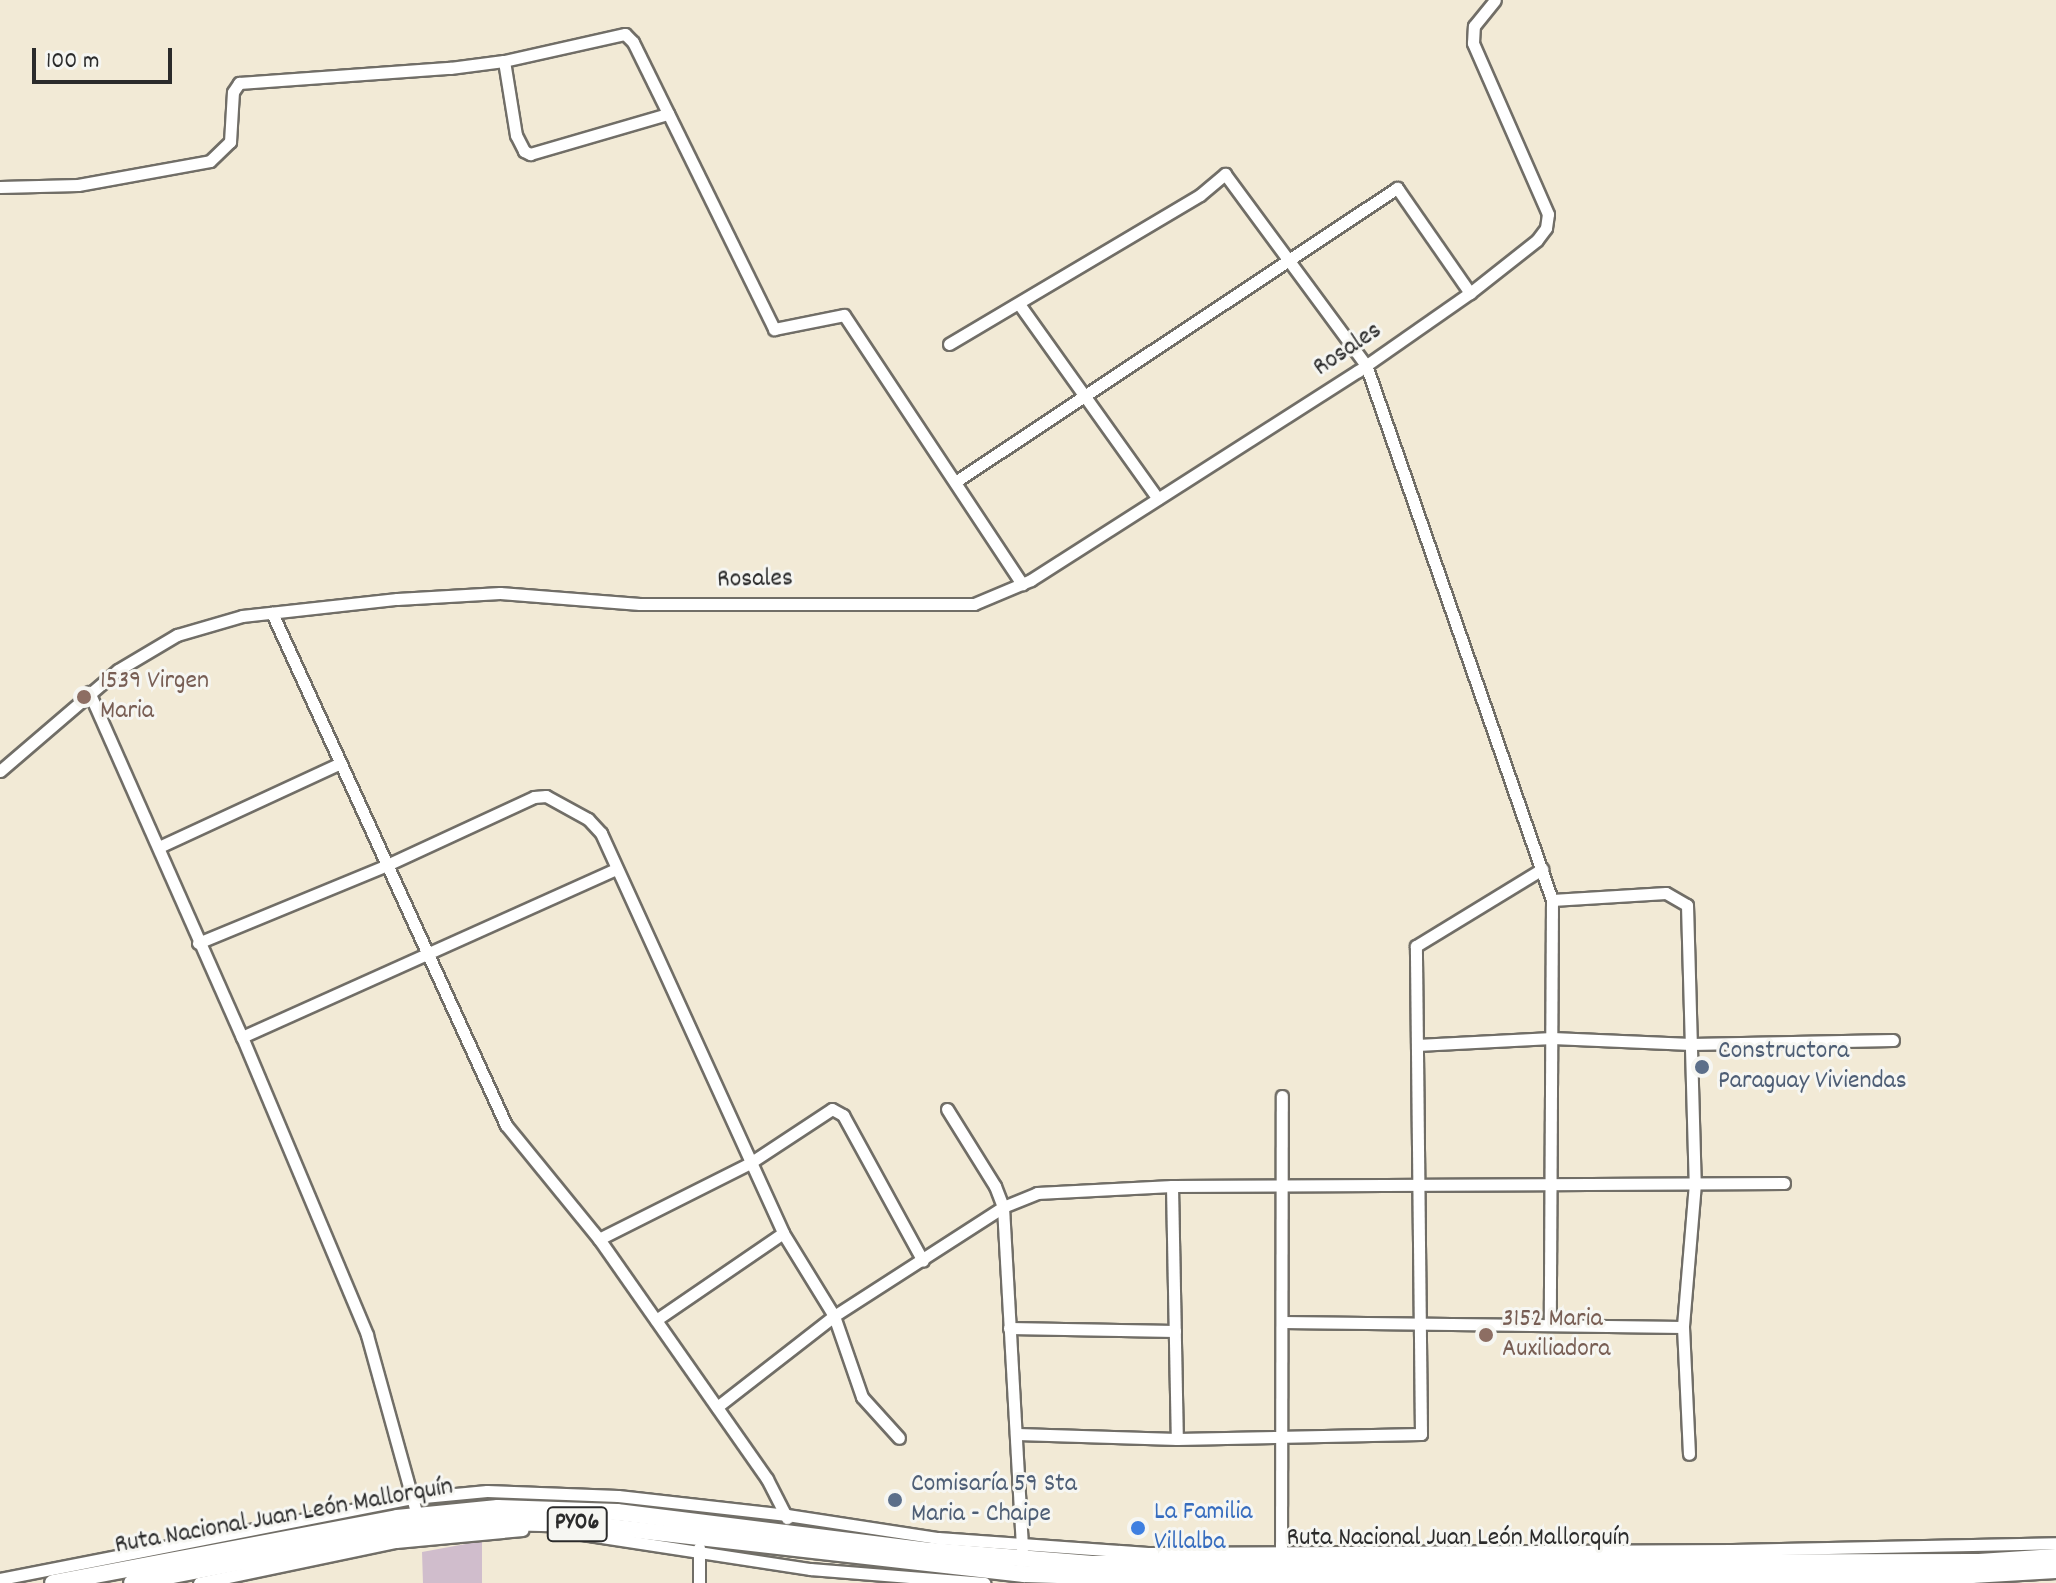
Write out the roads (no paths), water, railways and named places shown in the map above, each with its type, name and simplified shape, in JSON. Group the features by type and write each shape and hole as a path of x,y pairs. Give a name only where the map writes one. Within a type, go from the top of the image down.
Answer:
{"highway":[{"name":"Ruta Nacional Juan León Mallorquín","path":"53,1583 415,1506 546,1508 788,1524 811,1536 1024,1565"},
{"name":"Ruta Nacional Juan León Mallorquín","path":"132,1583 400,1531 463,1524 584,1524 699,1542 1024,1565 1281,1565 1972,1575 2054,1564"}],"street":[{"name":"Rosales","path":"0,771 118,670 177,635 242,616 500,593 640,604 974,604 1022,584 1366,365 1470,293 1537,240 1546,228 1548,214 1473,43 1474,26 1495,0"},
{"path":"0,187 78,185 210,161 230,142 233,92 239,83 450,68 504,61 625,34 633,42 774,329 844,315 1022,584"},
{"path":"504,61 516,135 524,151 530,154 624,130 668,114"},
{"path":"949,344 1200,195 1225,174 1366,365 1552,900 1550,1324"},
{"path":"955,482 1397,188 1470,293"},
{"path":"1019,304 1158,499"},
{"path":"272,613 506,1125 599,1239 717,1407 788,1524"},
{"path":"89,692 242,1037 367,1335 415,1506"},
{"path":"159,847 341,763"},
{"path":"198,943 387,865 534,797 546,796 595,825 783,1233 834,1316 862,1397 899,1438"},
{"path":"242,1037 616,869"},
{"path":"1017,1434 1177,1439 1421,1434 1416,946 1542,869"},
{"path":"1552,900 1666,893 1687,905 1695,1183 1683,1327 1689,1454"},
{"path":"1417,1045 1552,1038 1691,1044 1893,1040"},
{"path":"1281,1565 1282,1096"},
{"path":"947,1109 995,1186 1003,1207 1024,1565"},
{"path":"599,1239 750,1163 827,1111 839,1111 923,1261"},
{"path":"717,1407 834,1316 1003,1207 1037,1193 1172,1186 1784,1183"},
{"path":"1172,1186 1177,1439"},
{"path":"656,1320 783,1233"},
{"path":"1282,1322 1683,1327"},
{"path":"1009,1328 1175,1331"},
{"path":"0,1579 415,1506 526,1491 618,1496 788,1524 938,1538 1024,1565 1147,1553 1281,1565 1747,1550 2054,1564"},
{"path":"638,1515 699,1542 810,1569 984,1583"},
{"path":"199,1583 396,1542 477,1532 548,1530 644,1541 699,1542"},
{"path":"699,1583 699,1542 704,1531 791,1541 811,1536"}],"place":[{"name":"1539 Virgen Maria","path":"84,697"},
{"name":"Constructora Paraguay Viviendas","path":"1702,1067"},
{"name":"3152 Maria Auxiliadora","path":"1486,1335"},
{"name":"Comisaría 59 Sta Maria - Chaipe","path":"895,1500"},
{"name":"La Familia Villalba","path":"1138,1528"}]}
